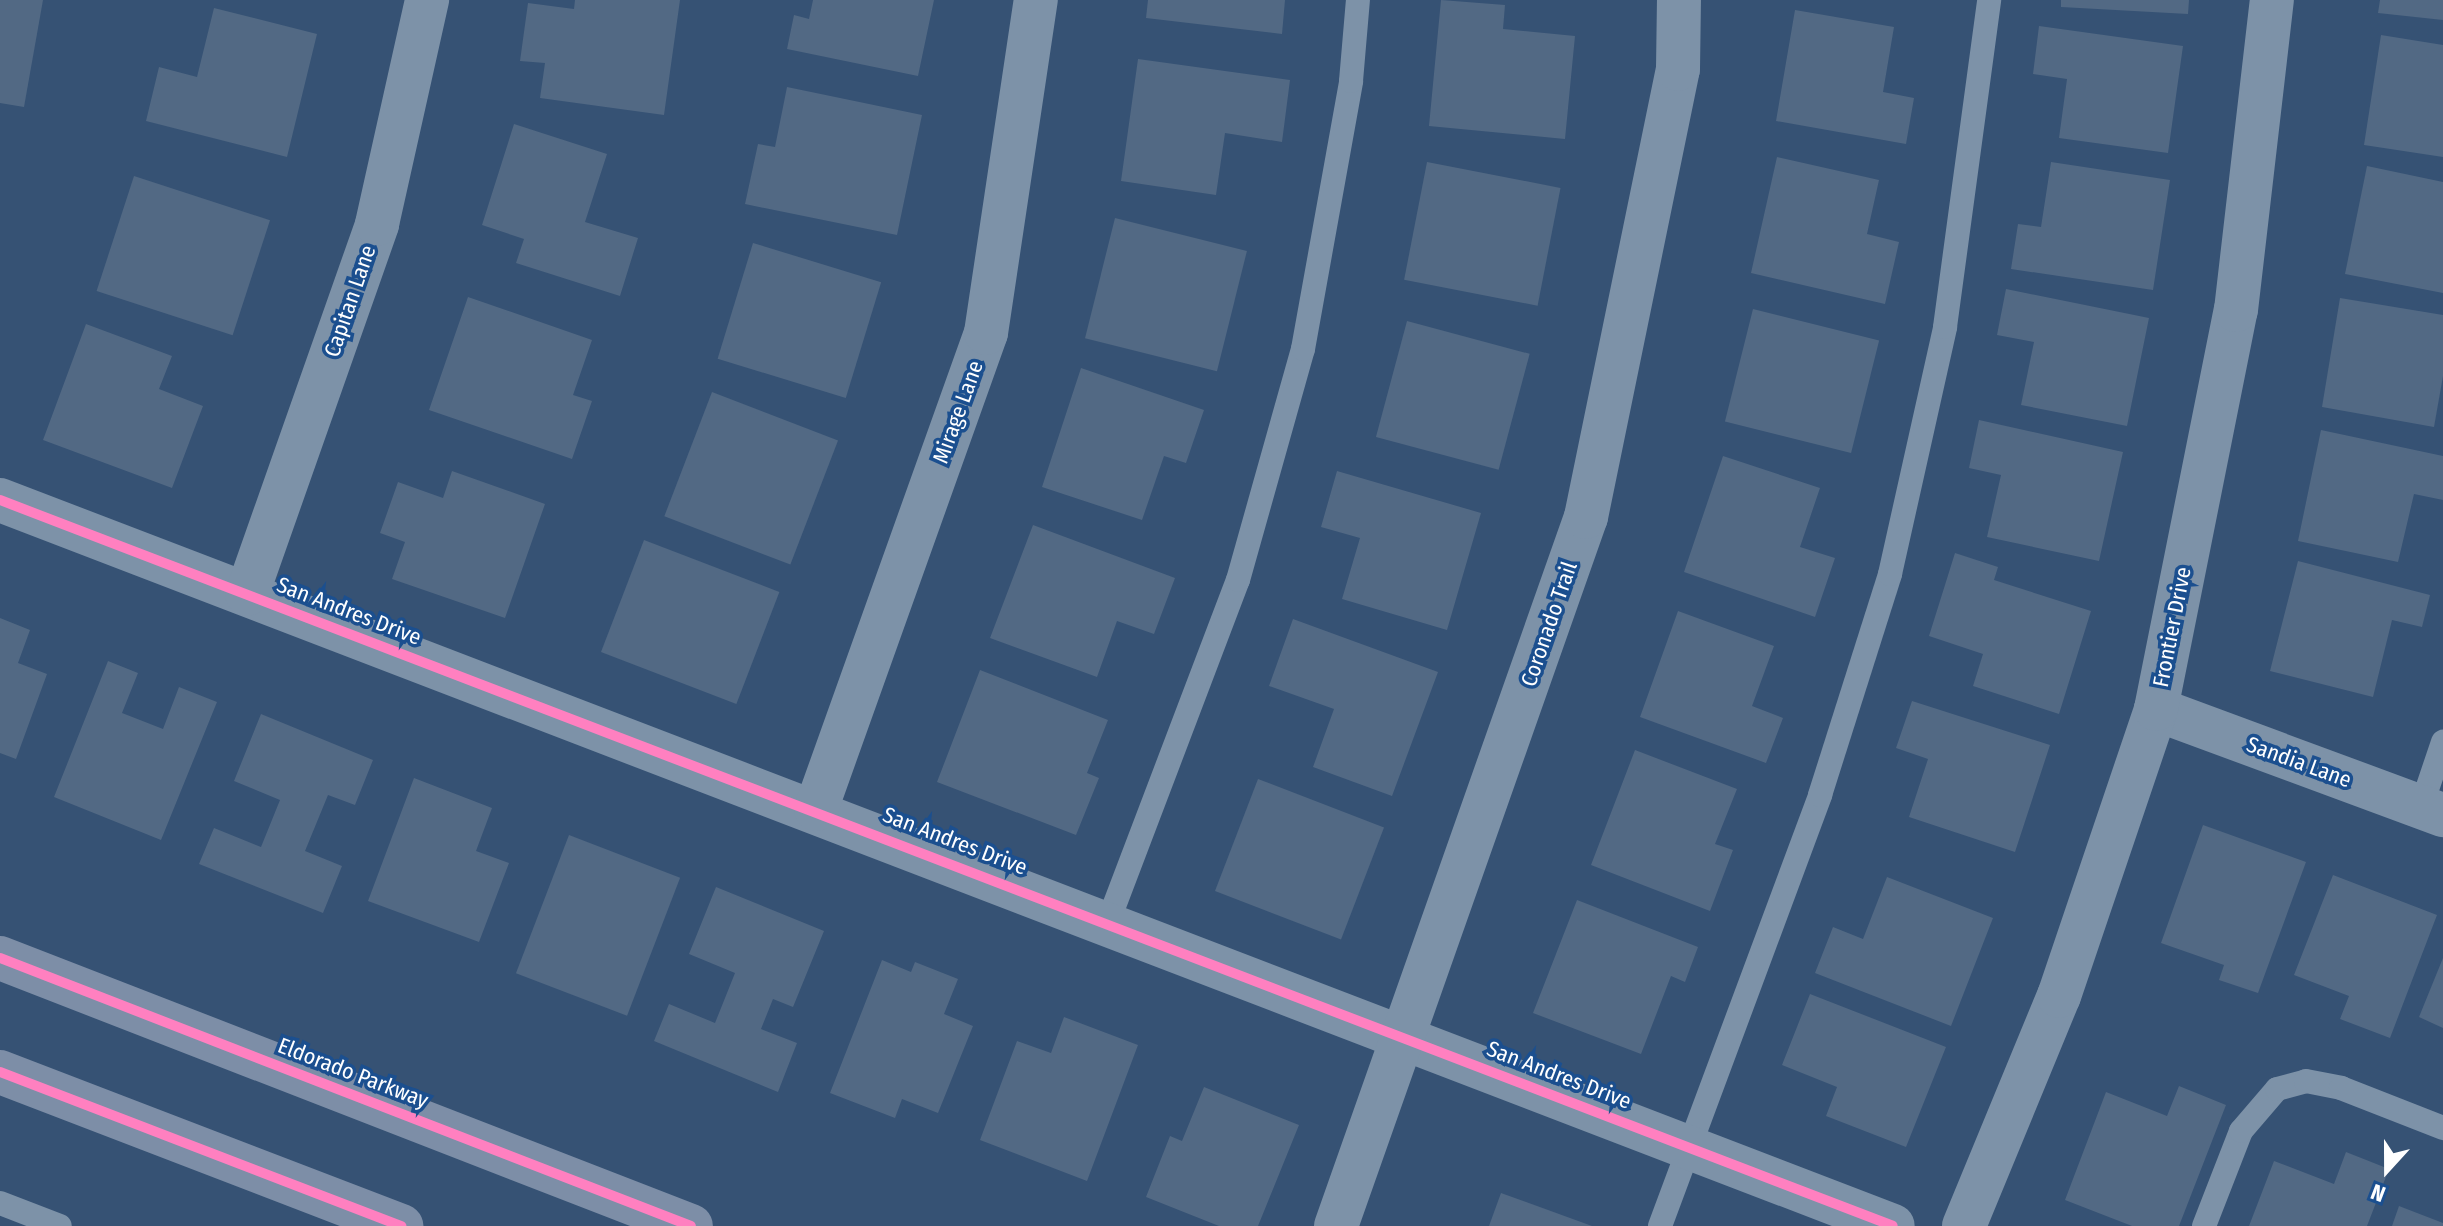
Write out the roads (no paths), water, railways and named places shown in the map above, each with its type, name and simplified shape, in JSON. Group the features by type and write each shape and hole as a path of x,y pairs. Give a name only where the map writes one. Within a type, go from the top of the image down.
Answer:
{"main road":[{"name":"Eldorado Parkway","path":"0,958 691,1226"},
{"path":"0,1072 401,1226"}],"street":[{"name":"Capitan Lane","path":"247,594 377,224 427,0"},
{"name":"Mirage Lane","path":"816,809 986,333 1036,0"},
{"name":"Coronado Trail","path":"1336,1226 1586,517 1678,69 1679,0"},
{"name":"Frontier Drive","path":"1964,1226 2059,996 2156,709 2236,310 2272,0"},
{"name":"San Andres Drive","path":"0,500 816,809 1893,1226"},
{"name":"Sandia Lane","path":"2156,709 2432,811"}],"lane":[{"path":"1108,922 1238,580 1303,349 1351,81 1358,0"},
{"path":"1660,1226 1820,795 1890,574 1945,327 1989,0"},
{"path":"2432,811 2443,742"},
{"path":"2204,1226 2241,1131 2277,1089 2306,1081 2341,1088 2443,1128"},
{"path":"0,1203 60,1226"}]}
